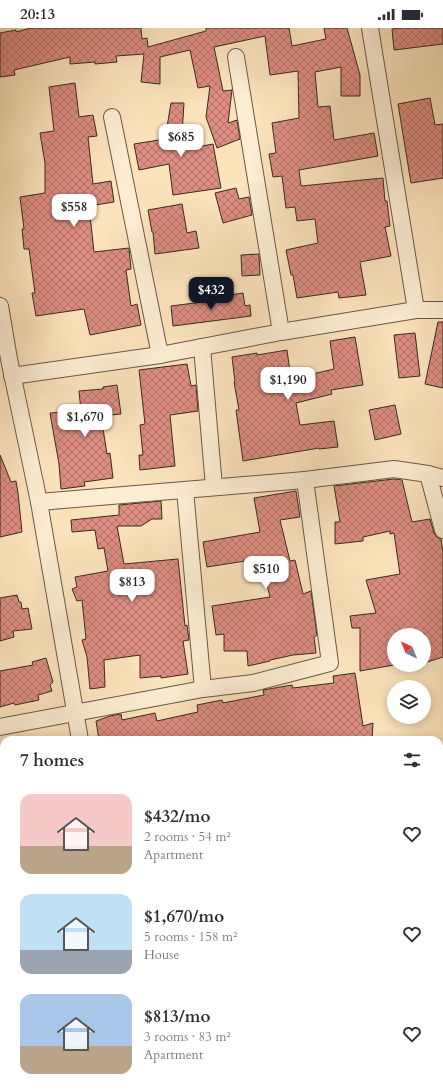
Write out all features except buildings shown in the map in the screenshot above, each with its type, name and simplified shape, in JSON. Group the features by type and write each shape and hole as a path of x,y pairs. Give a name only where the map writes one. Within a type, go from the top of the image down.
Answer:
{"street":[{"path":"370,28 416,310"},
{"path":"236,57 281,332"},
{"path":"112,116 160,355"},
{"path":"0,306 12,376 39,502 79,736"},
{"path":"12,376 160,355 281,332 416,310 443,310"},
{"path":"202,347 214,488"},
{"path":"39,502 305,480 394,469 436,476 443,530"},
{"path":"0,727 203,690 253,683 330,663 305,480"},
{"path":"185,490 203,690"}]}
